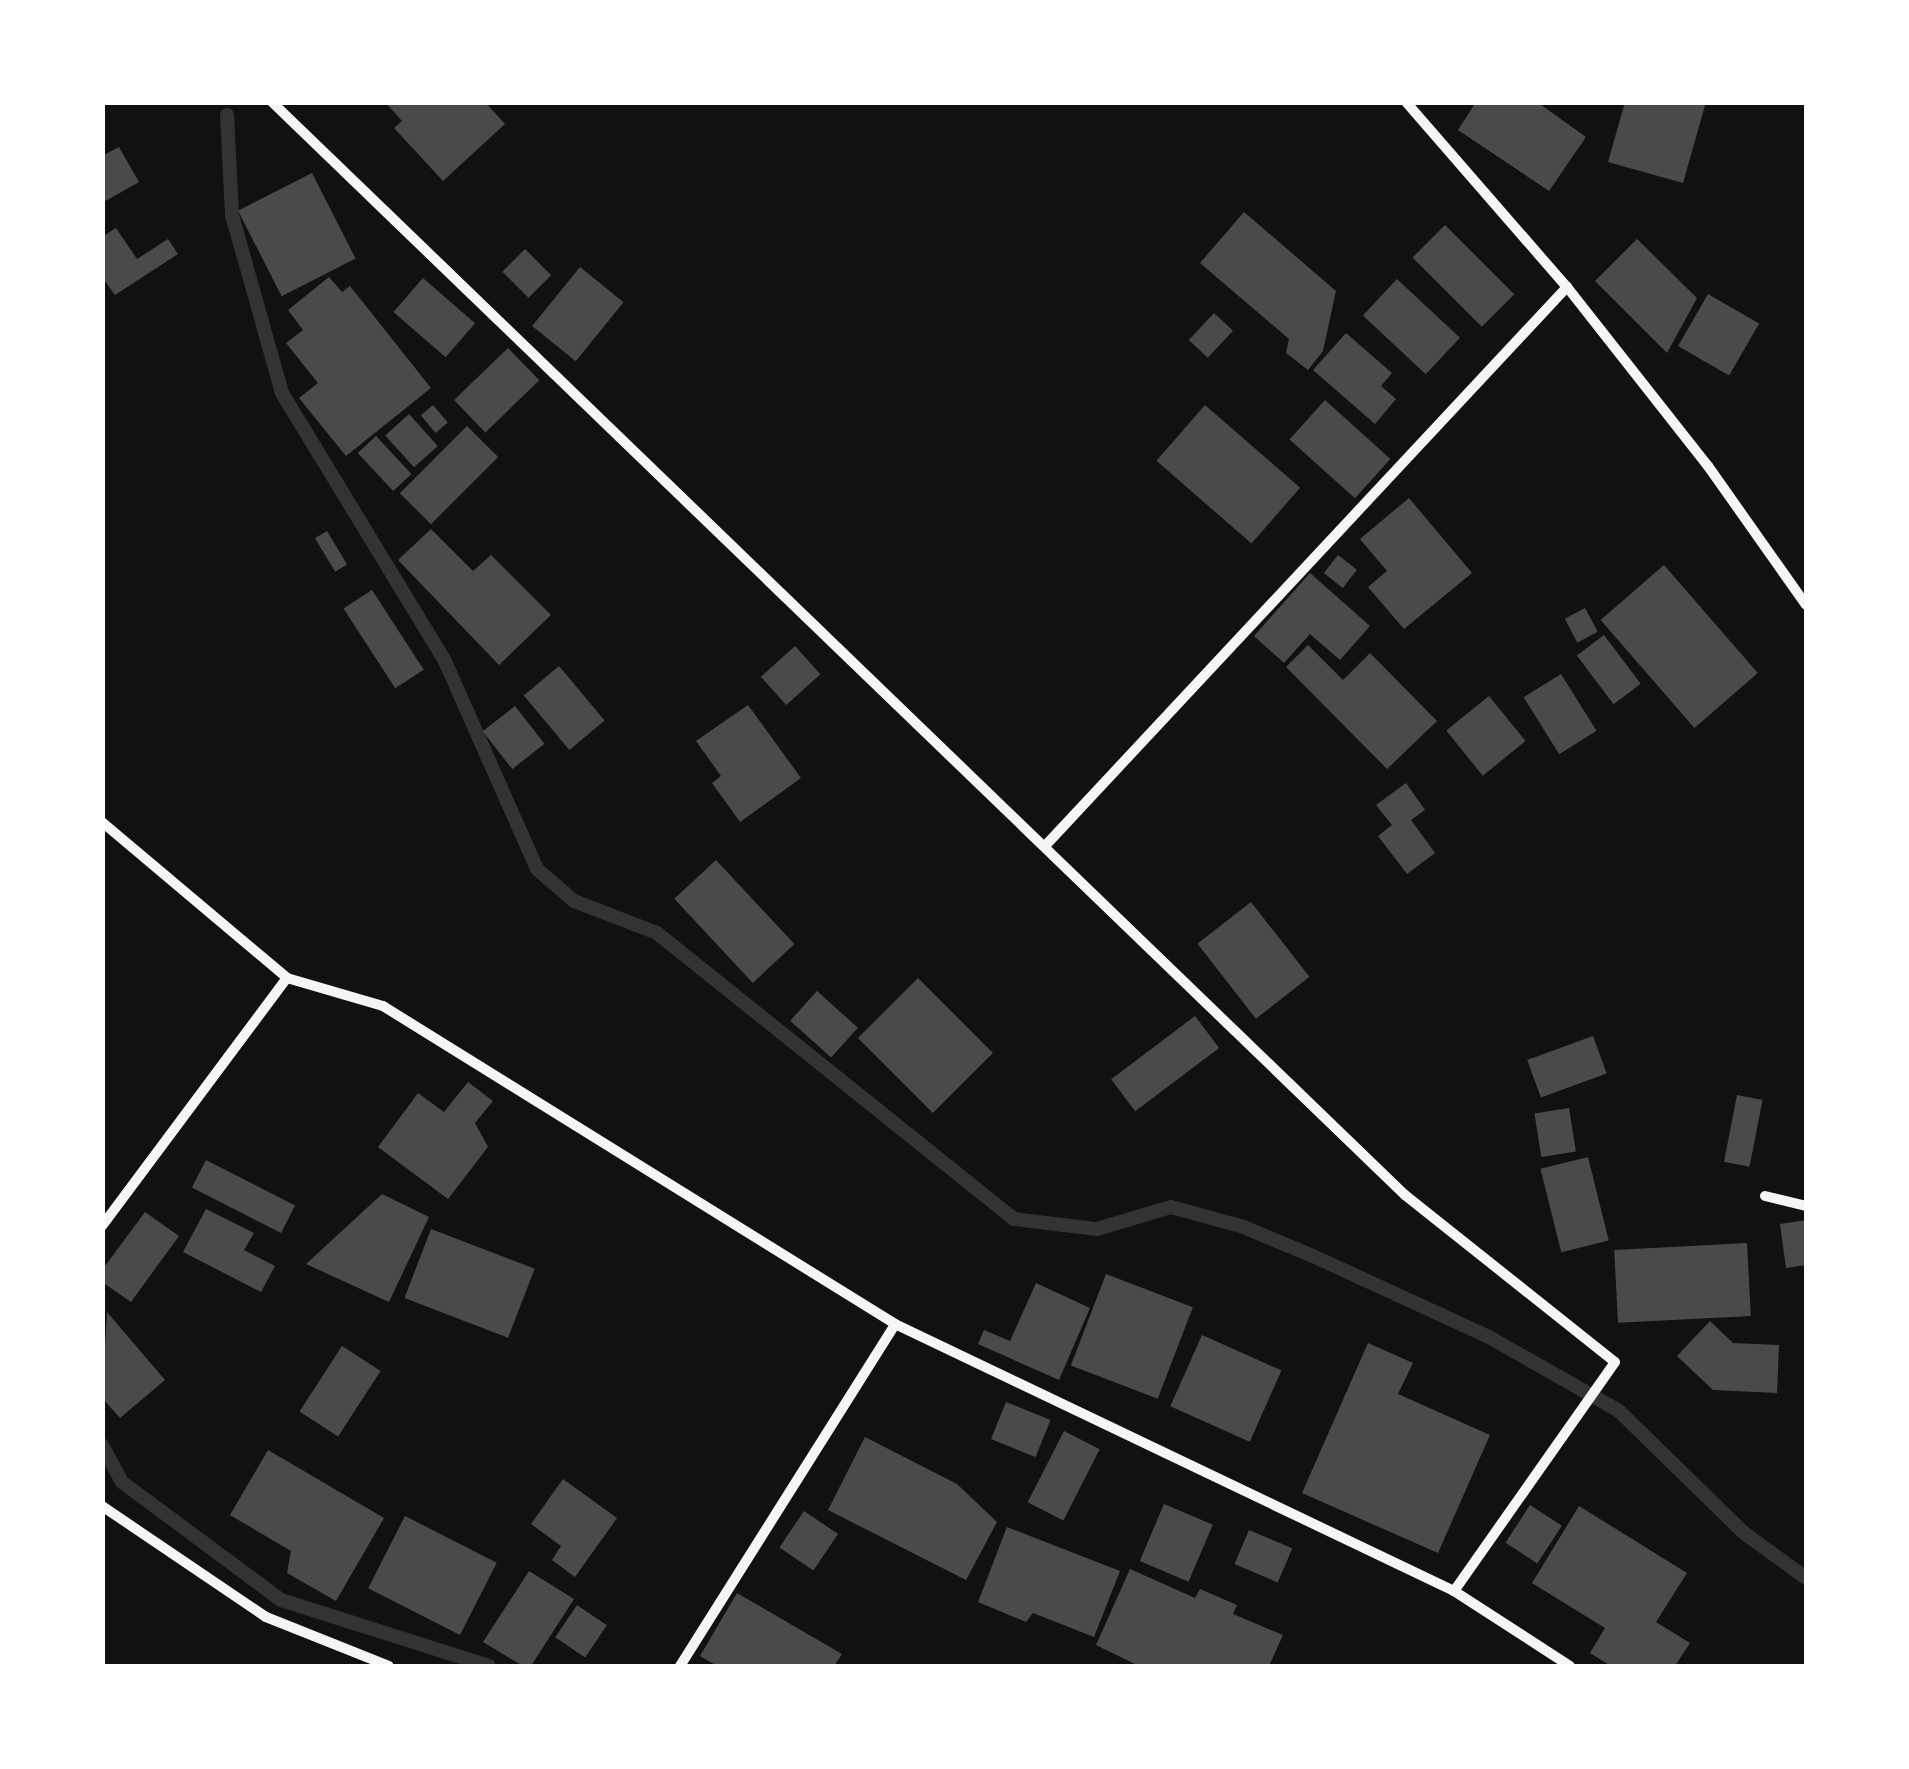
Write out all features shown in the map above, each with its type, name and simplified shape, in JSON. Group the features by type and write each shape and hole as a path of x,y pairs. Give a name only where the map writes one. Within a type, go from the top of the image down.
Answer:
{"street":[{"path":"272,102 1405,1195 1615,1362 1454,1591"},
{"path":"1409,103 1567,288 1708,466 1806,605"},
{"path":"1045,846 1567,288"},
{"path":"102,822 286,978 383,1006 894,1324 1454,1591 1570,1666"},
{"path":"102,1226 286,978"},
{"path":"1765,1196 1806,1206"},
{"path":"680,1666 894,1324"},
{"path":"104,1504 266,1617 388,1666"}],"building":[{"path":"385,102 485,102 505,124 443,181 394,128 402,121"},
{"path":"1476,102 1537,102 1586,137 1549,191 1458,130"},
{"path":"1625,102 1706,102 1683,183 1608,162"},
{"path":"119,147 139,182 102,203 102,156"},
{"path":"312,173 356,259 282,296 238,211"},
{"path":"1244,212 1336,291 1323,351 1308,370 1286,353 1289,339 1200,263"},
{"path":"1445,225 1514,294 1482,327 1412,258"},
{"path":"116,228 137,259 168,239 178,254 115,295 102,277 102,237"},
{"path":"1637,239 1697,298 1667,353 1595,281"},
{"path":"525,249 551,275 529,298 502,272"},
{"path":"580,267 624,302 576,361 532,326"},
{"path":"329,277 342,292 350,286 431,388 346,456 299,398 318,383 286,343 303,330 288,310"},
{"path":"423,278 475,323 446,357 393,312"},
{"path":"1397,279 1460,338 1426,374 1363,316"},
{"path":"1708,294 1759,324 1729,375 1678,346"},
{"path":"1214,313 1233,331 1208,358 1189,340"},
{"path":"1346,333 1392,373 1381,386 1396,399 1375,424 1313,370"},
{"path":"508,348 539,380 485,432 454,400"},
{"path":"1325,400 1390,459 1355,498 1290,439"},
{"path":"433,405 448,423 436,433 421,415"},
{"path":"1205,405 1300,488 1252,544 1156,461"},
{"path":"409,414 438,446 414,467 385,435"},
{"path":"467,426 498,457 431,524 400,493"},
{"path":"376,436 411,474 393,491 358,453"},
{"path":"1409,498 1472,573 1404,629 1368,587 1387,571 1360,539"},
{"path":"431,529 473,571 491,555 551,615 499,665 398,560"},
{"path":"327,531 347,564 335,572 315,538"},
{"path":"1338,555 1357,570 1343,588 1324,573"},
{"path":"1664,565 1758,673 1694,728 1601,620"},
{"path":"1310,573 1370,626 1340,660 1310,634 1284,663 1254,636"},
{"path":"372,590 424,670 395,688 343,609"},
{"path":"1585,608 1598,632 1577,643 1565,619"},
{"path":"1604,635 1641,684 1614,704 1577,655"},
{"path":"1308,645 1343,680 1370,653 1437,721 1387,769 1286,667"},
{"path":"795,646 820,674 786,705 761,677"},
{"path":"559,666 605,720 569,750 524,696"},
{"path":"1561,674 1597,731 1559,754 1524,697"},
{"path":"1489,696 1526,741 1483,776 1446,731"},
{"path":"748,705 801,778 740,822 712,783 721,776 696,741"},
{"path":"515,706 545,744 512,769 483,731"},
{"path":"1406,783 1425,810 1411,820 1435,853 1407,874 1378,836 1392,825 1376,805"},
{"path":"716,860 794,944 753,983 674,899"},
{"path":"1251,902 1309,977 1256,1019 1197,944"},
{"path":"918,978 993,1053 933,1113 858,1038"},
{"path":"817,991 858,1028 831,1058 790,1021"},
{"path":"1195,1016 1219,1048 1135,1111 1111,1079"},
{"path":"1593,1036 1607,1074 1541,1098 1527,1060"},
{"path":"468,1082 493,1101 475,1123 488,1147 448,1199 378,1147 418,1093 444,1112"},
{"path":"1737,1095 1763,1100 1750,1167 1724,1162"},
{"path":"1569,1108 1576,1151 1541,1157 1534,1113"},
{"path":"1588,1157 1609,1240 1561,1252 1540,1169"},
{"path":"206,1160 295,1205 281,1233 192,1188"},
{"path":"382,1194 429,1217 389,1302 306,1264"},
{"path":"206,1209 254,1233 244,1250 275,1266 261,1292 183,1252"},
{"path":"145,1212 179,1236 131,1302 102,1282 102,1270"},
{"path":"1806,1220 1806,1265 1786,1268 1780,1224"},
{"path":"431,1229 535,1269 508,1338 404,1298"},
{"path":"1747,1243 1751,1316 1618,1323 1614,1250"},
{"path":"1106,1274 1193,1307 1158,1399 1071,1365"},
{"path":"1036,1283 1090,1308 1059,1380 978,1344 984,1330 1010,1341"},
{"path":"107,1312 165,1380 120,1418 102,1398"},
{"path":"1710,1321 1733,1343 1779,1345 1777,1393 1713,1390 1677,1356"},
{"path":"1202,1335 1281,1370 1250,1442 1170,1406"},
{"path":"1368,1343 1413,1363 1398,1394 1490,1435 1438,1553 1302,1493"},
{"path":"342,1346 381,1371 338,1436 300,1411"},
{"path":"1006,1402 1051,1420 1036,1457 991,1439"},
{"path":"1064,1431 1100,1449 1063,1520 1028,1502"},
{"path":"865,1437 957,1484 997,1522 966,1580 828,1510"},
{"path":"268,1450 384,1518 336,1601 287,1573 291,1551 230,1515"},
{"path":"563,1479 617,1518 575,1577 552,1560 561,1546 531,1524"},
{"path":"1164,1504 1213,1525 1189,1582 1140,1561"},
{"path":"1530,1505 1562,1526 1537,1563 1505,1543"},
{"path":"1579,1506 1687,1573 1656,1622 1690,1643 1675,1666 1611,1666 1590,1653 1605,1628 1532,1583"},
{"path":"804,1511 838,1534 813,1570 779,1547"},
{"path":"405,1516 497,1563 460,1635 368,1588"},
{"path":"1007,1527 1120,1571 1094,1637 1033,1613 1026,1622 978,1602"},
{"path":"1249,1530 1292,1548 1278,1582 1235,1564"},
{"path":"1130,1569 1195,1598 1200,1589 1237,1605 1233,1614 1283,1635 1269,1666 1139,1666 1096,1645"},
{"path":"529,1571 574,1599 531,1666 523,1666 483,1642"},
{"path":"737,1593 842,1654 834,1666 717,1666 700,1656"},
{"path":"577,1605 607,1625 585,1657 555,1637"}],"waterway":[{"path":"227,115 232,215 282,393 444,659 537,869 574,901 657,933 1014,1219 1097,1229 1171,1207 1241,1226 1313,1256 1489,1337 1619,1411 1744,1533 1806,1578"},
{"path":"102,1445 122,1482 281,1600 489,1666"}]}
